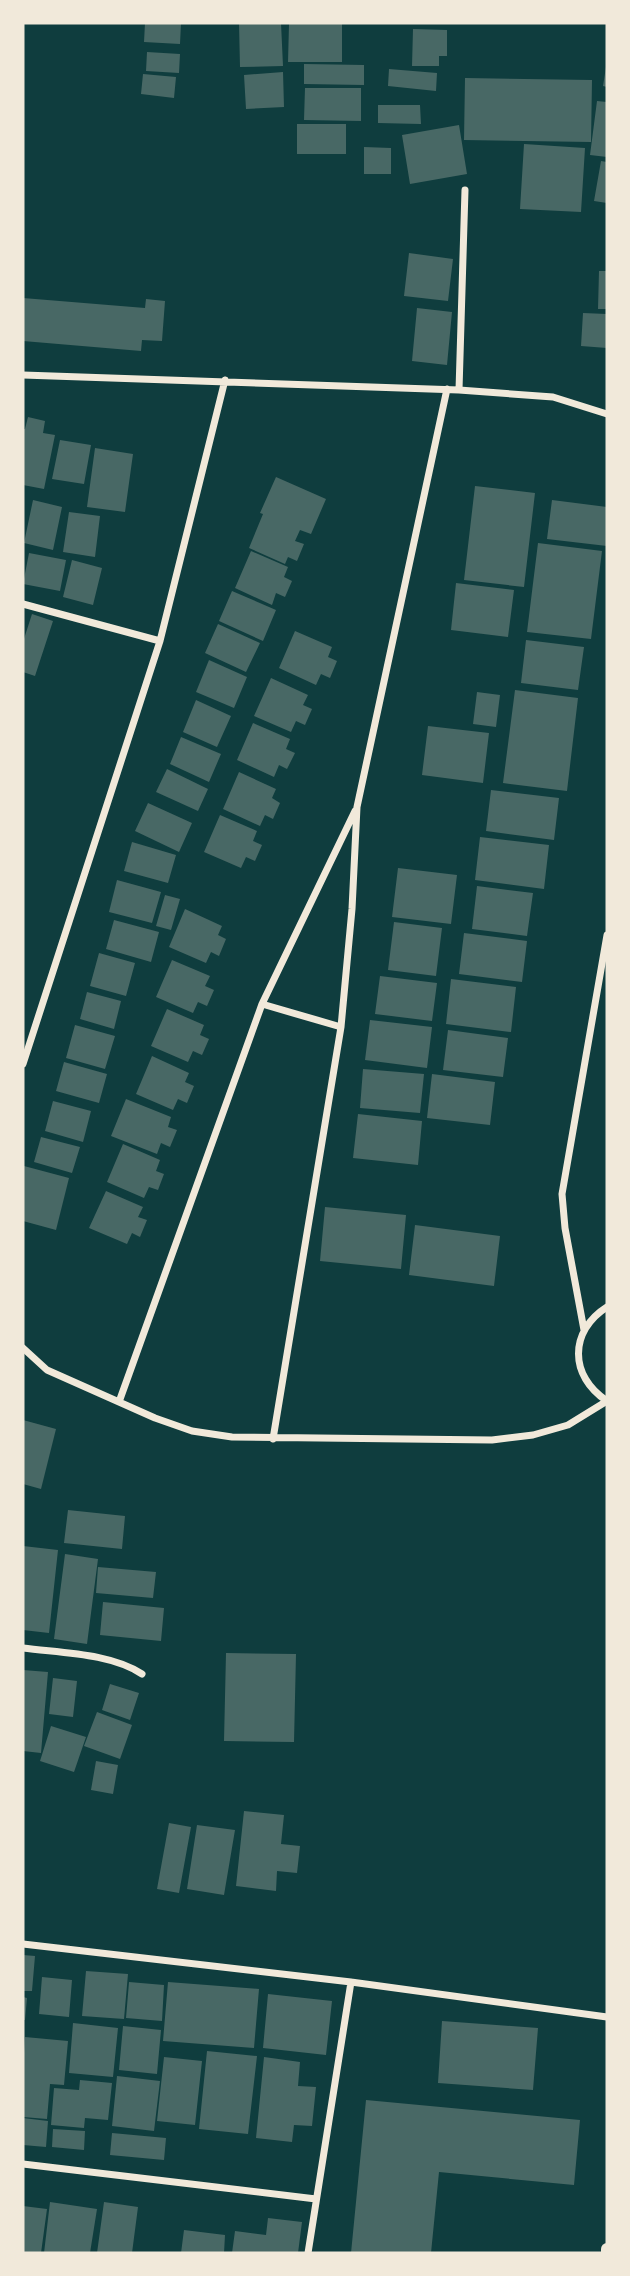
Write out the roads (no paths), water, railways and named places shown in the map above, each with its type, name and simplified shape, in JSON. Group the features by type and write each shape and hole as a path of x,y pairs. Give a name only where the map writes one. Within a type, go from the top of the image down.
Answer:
{"street":[{"path":"459,390 465,190"},
{"path":"23,375 447,389 552,397 607,414"},
{"path":"23,1064 160,641 225,380"},
{"path":"273,1439 341,1027 352,909 357,807 447,389"},
{"path":"23,604 160,641"},
{"path":"119,1402 262,1004 357,807"},
{"path":"584,1330 565,1228 562,1194 607,935"},
{"path":"262,1004 341,1027"},
{"path":"23,1348 47,1370 192,1431 273,1439 492,1440 533,1435 568,1425 607,1401 596,1394 587,1383 578,1357 584,1330 594,1315 607,1307"},
{"path":"23,1648 114,1661 142,1674"},
{"path":"23,1944 351,1982 607,2017"},
{"path":"309,2253 351,1982"},
{"path":"23,2164 316,2199"}]}
